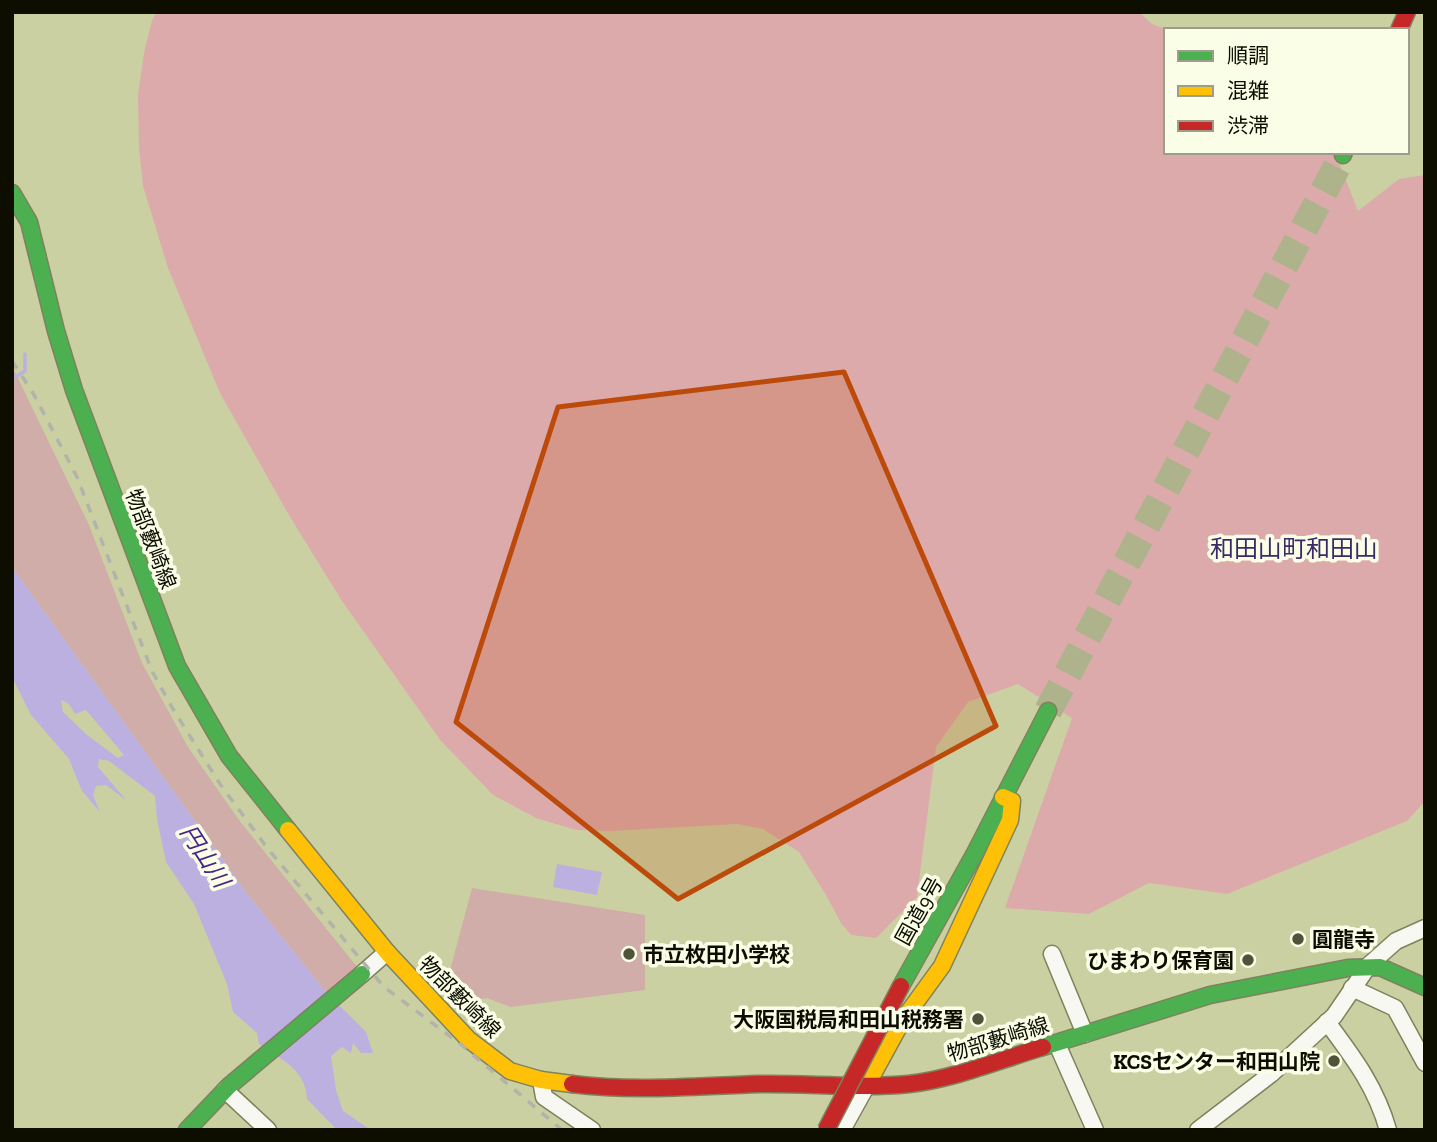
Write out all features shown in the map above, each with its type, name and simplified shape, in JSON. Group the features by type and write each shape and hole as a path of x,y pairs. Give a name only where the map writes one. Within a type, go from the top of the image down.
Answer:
{"main road":[{"path":"1400,28 1407,12"},
{"name":"物部藪崎線","path":"12,192 29,222 56,331 74,390 177,666 229,756 387,952 468,1040 509,1071 541,1080 576,1085 654,1090 761,1084 909,1084 949,1076 1210,995 1369,965 1383,966 1425,988"},
{"name":"国道9号","path":"826,1130 1048,711"},
{"path":"867,1085 902,1021 942,967 1010,820 1012,801 1003,797"},
{"path":"187,1130 227,1088 362,974"}],"street":[{"path":"1198,1130 1270,1074 1327,1022 1345,1002 1369,965 1396,942 1425,928"},
{"path":"362,974 387,952"},
{"path":"1052,954 1085,1034"},
{"path":"1352,988 1395,1008 1425,1063"},
{"path":"1327,1022 1364,1072 1388,1130"},
{"path":"1057,1044 1095,1130"},
{"path":"541,1080 544,1097 592,1130"},
{"path":"842,1130 867,1085"},
{"path":"227,1088 268,1130"}],"highlighted area":[{"path":"844,372 996,726 678,899 456,722 558,407"}],"shaded area":[{"path":"157,12 1139,12 1152,24 1164,28 1164,154 1336,154 1358,211 1399,179 1425,175 1425,801 1407,821 1227,894 1149,883 1089,914 1005,908 1072,718 1018,684 968,702 936,747 917,897 876,938 851,935 841,923 799,852 763,829 737,824 611,831 576,830 536,818 493,795 441,741 342,601 290,517 220,393 168,268 143,186 138,95 152,20"},
{"path":"12,366 89,525 142,663 188,747 239,820 358,968 326,992 249,896 12,567"},
{"path":"472,888 645,915 645,990 511,1007 487,998 457,1003 445,989"}],"water":[{"name":"円山川","path":"12,567 249,896 326,992 366,1032 373,1053 361,1053 353,1043 351,1053 342,1047 331,1056 336,1090 343,1111 371,1130 337,1130 307,1099 302,1080 291,1066 259,1044 257,1033 233,1012 227,984 194,904 166,862 155,796 109,761 99,759 98,767 126,800 106,785 96,786 93,795 100,812 82,791 69,759 31,715 12,677","holes":["61,700 69,704 75,714 86,710 124,755 118,758 87,735 63,712"]},
{"path":"557,864 602,872 597,895 553,887"}],"waterway":[{"path":"12,379 25,371 25,354"}],"tunnel":[{"path":"1048,711 1343,155"}],"railway":[{"path":"12,361 33,393 77,477 152,671 220,784 268,849 384,987 459,1043 562,1130"}],"traffic: fast":[{"path":"12,193 29,222 56,331 74,390 177,666 229,756 288,830"},
{"path":"901,986 975,853 1048,711"},
{"path":"1043,1047 1210,995 1348,968 1380,967 1425,987"},
{"path":"187,1130 229,1086 362,974"}],"traffic: slow":[{"path":"867,1085 902,1021 942,966 1010,820 1012,801 1003,797"},
{"path":"288,830 387,952 468,1039 510,1071 541,1080 572,1084"}],"traffic: jam":[{"path":"1400,28 1407,12"},
{"path":"826,1130 901,986"},
{"path":"572,1084 642,1088 759,1084 909,1084 960,1074 1043,1047"}],"place":[{"name":"圓龍寺","path":"1298,939"},
{"name":"市立枚田小学校","path":"629,954"},
{"name":"ひまわり保育園","path":"1248,960"},
{"name":"大阪国税局和田山税務署","path":"978,1019"},
{"name":"KCSセンター和田山院","path":"1334,1061"}],"district":[{"name":"和田山町和田山","path":"1294,548"}]}
